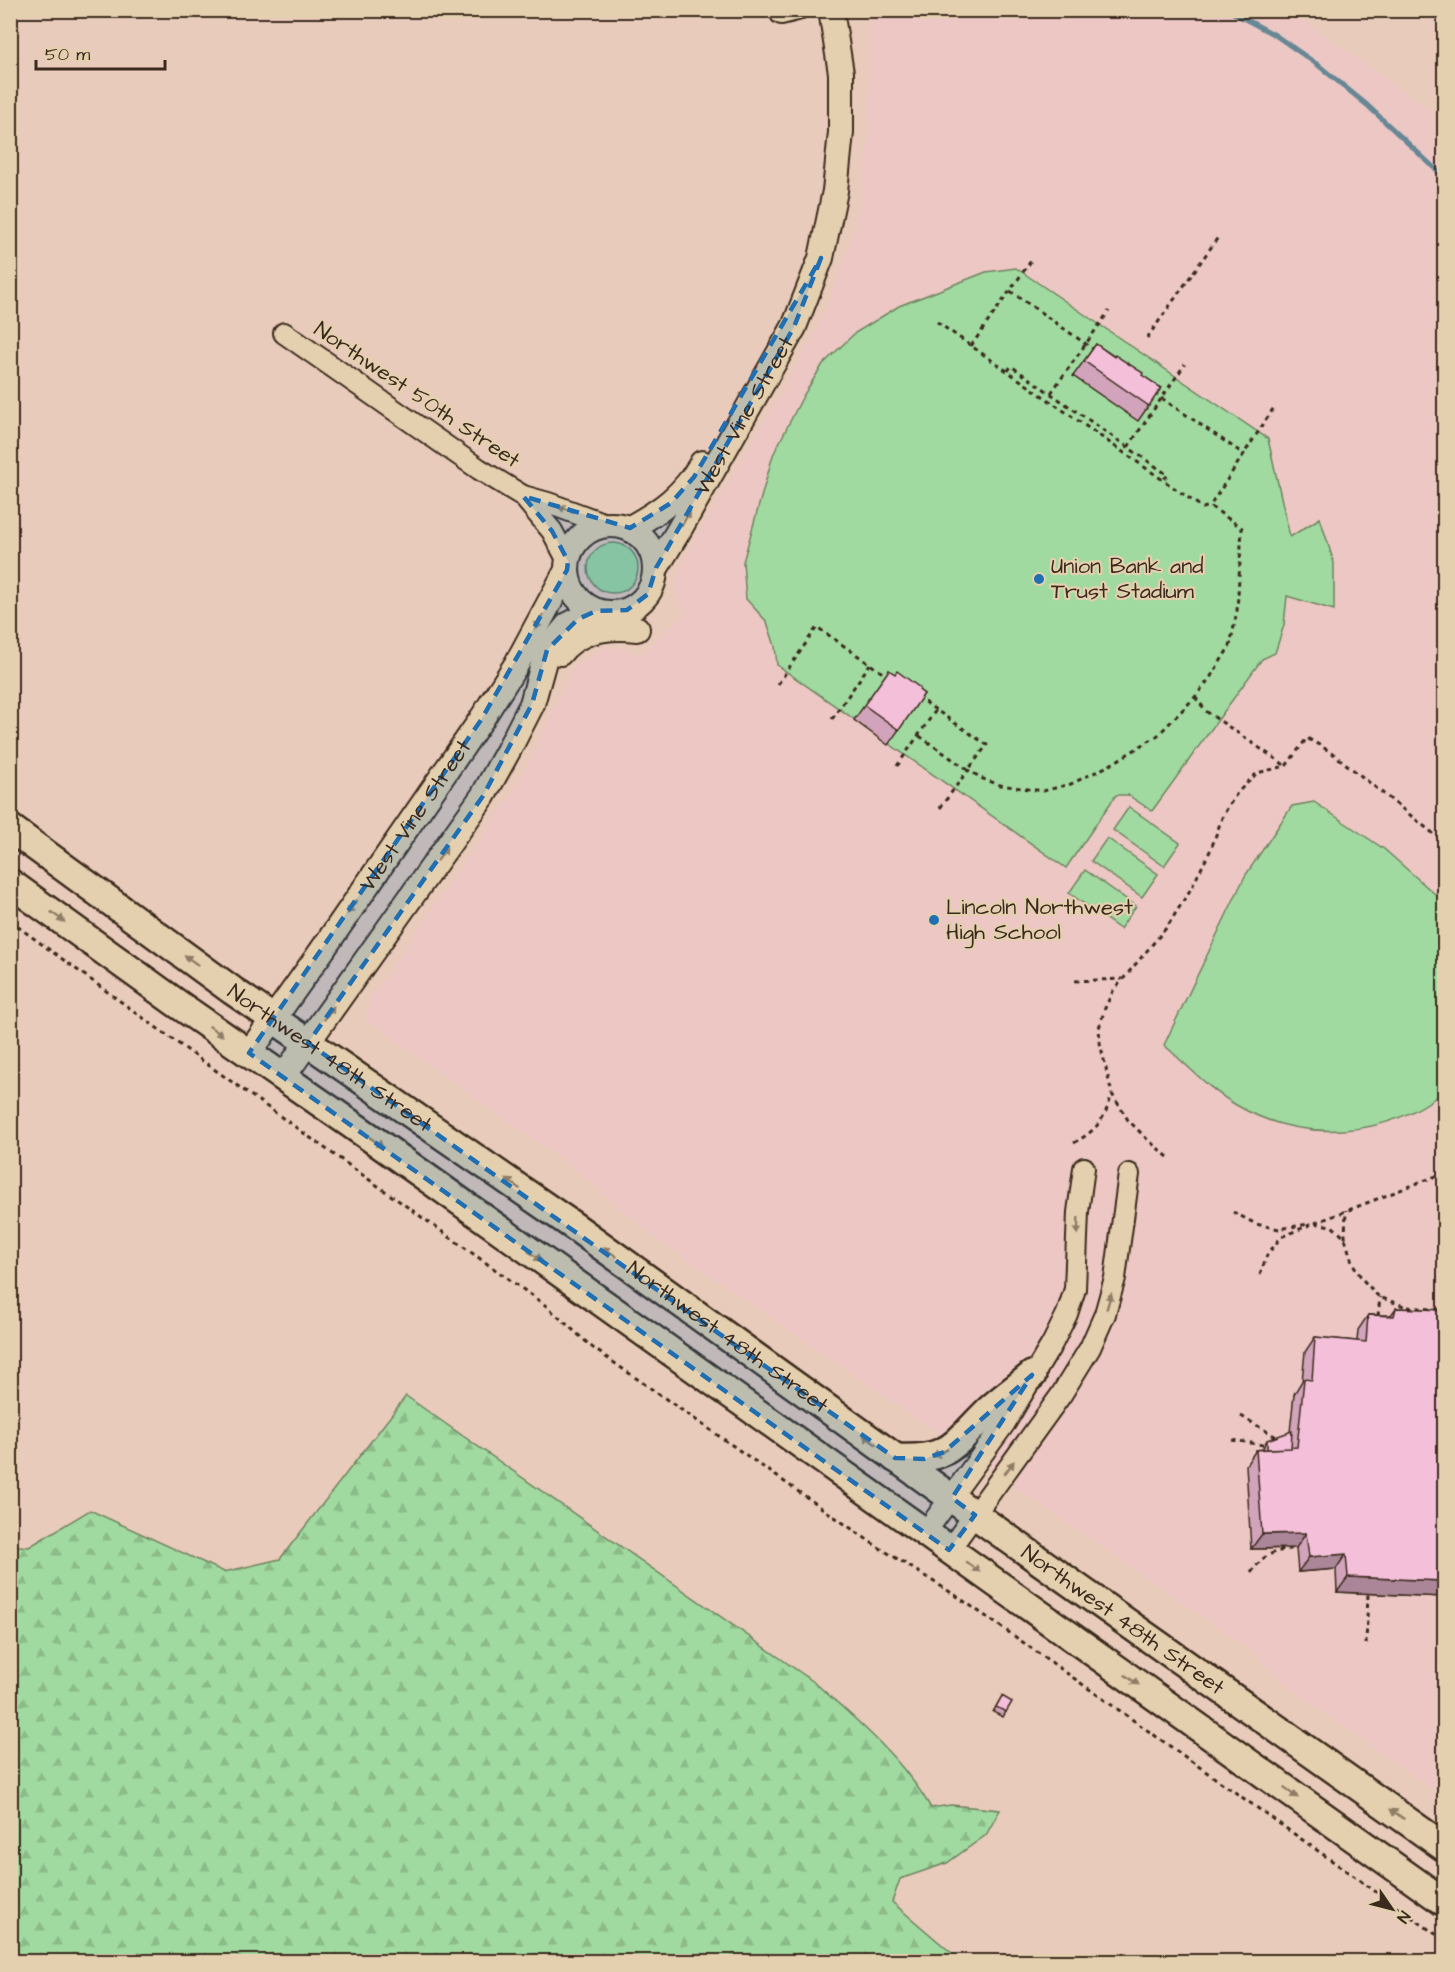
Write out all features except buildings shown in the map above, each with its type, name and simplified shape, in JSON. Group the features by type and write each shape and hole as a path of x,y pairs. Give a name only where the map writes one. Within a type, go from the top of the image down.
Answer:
{"main road":[{"name":"Northwest 48th Street","path":"10,828 214,977 578,1229 975,1515 1444,1847"},
{"name":"Northwest 48th Street","path":"10,883 1444,1902"},
{"path":"896,1458 924,1459 944,1452 957,1443 991,1408 1032,1375"}],"street":[{"name":"West Vine Street","path":"656,568 794,327 821,258 835,191 841,132 841,73 831,10"},
{"name":"West Vine Street","path":"619,526 671,502 694,477 821,258"},
{"name":"Northwest 50th Street","path":"284,333 479,469 524,496 619,526"},
{"name":"Northwest 50th Street","path":"524,496 552,531 567,566"},
{"path":"619,526 640,535 648,544 654,555 656,568 654,583 639,604 614,613 596,610 584,604 575,595 569,583 567,566 572,548 581,536 594,528 619,526"},
{"name":"West Vine Street","path":"249,1053 321,952 504,684 567,566"},
{"name":"West Vine Street","path":"283,1077 483,796 532,704 547,650 568,625 596,610"},
{"path":"539,682 563,649 577,638 614,626 637,629"},
{"path":"925,1533 1005,1423 1067,1314 1075,1289 1078,1212 1084,1168"},
{"path":"949,1550 1061,1395 1090,1348 1105,1314 1115,1278 1129,1174"}],"path":[{"path":"1147,338 1219,236"},
{"path":"971,346 1034,258"},
{"path":"1010,291 1105,357"},
{"path":"1051,393 1109,311"},
{"path":"937,322 1203,508 1210,506 1275,406"},
{"path":"1128,447 1185,364"},
{"path":"1008,371 1011,366 1168,475 1163,480"},
{"path":"1152,392 1245,454"},
{"path":"918,735 983,779 1000,785 1043,791 1071,784 1110,765 1156,736 1195,697 1230,646 1237,611 1242,528 1210,506"},
{"path":"778,684 817,627 889,677"},
{"path":"832,718 870,664"},
{"path":"917,697 987,745 940,808"},
{"path":"1195,697 1207,712 1286,766"},
{"path":"897,766 936,710"},
{"path":"1168,1156 1148,1140 1128,1119 1112,1094 1100,1043 1099,1028 1113,991 1167,927 1186,897 1211,849 1223,815 1237,793 1257,773 1286,766 1307,738 1331,752 1444,842"},
{"path":"10,921 545,1305 593,1348 872,1543 955,1595 1026,1644 1444,1940"},
{"path":"1076,981 1123,979"},
{"path":"1074,1143 1091,1133 1102,1120 1112,1094"},
{"path":"1260,1275 1267,1255 1281,1237 1444,1173"},
{"path":"1346,1210 1345,1238 1352,1262 1362,1279 1380,1297 1412,1308 1444,1310"},
{"path":"1233,1212 1256,1224 1279,1229 1314,1224 1332,1226 1345,1238"},
{"path":"1378,1319 1380,1297"},
{"path":"1411,1316 1412,1308"},
{"path":"1241,1416 1280,1439"},
{"path":"1232,1440 1263,1445"},
{"path":"1251,1573 1261,1559 1269,1553 1296,1548"},
{"path":"1366,1644 1368,1594"}],"highlighted area":[{"path":"821,258 794,327 656,568 648,594 627,610 596,611 578,619 547,650 532,704 483,796 308,1043 895,1458 924,1459 944,1452 1032,1375 952,1498 975,1515 949,1550 249,1053 481,720 567,570 568,561 552,531 523,496 630,528 671,503 694,477"}],"shaded area":[{"name":"Lincoln Northwest High School","path":"870,11 1290,11 1444,119 1444,1798 1288,1687 1252,1651 649,1233 573,1168 363,1017 371,1006 367,1003 508,799 529,762 571,672 580,662 605,647 628,649 639,655 683,615 676,594 676,579 682,563 811,340 826,309 847,253 859,209 869,137"}],"green space":[{"name":"Union Bank and Trust Stadium","path":"1016,268 1268,439 1290,537 1320,518 1334,563 1334,610 1287,596 1284,625 1275,653 1262,659 1152,811 1128,795 1116,795 1066,868 777,665 775,646 767,622 746,599 743,562 773,455 803,396 823,364 855,333 899,306 986,272"},
{"path":"613,543 631,550 638,568 631,586 613,593 595,586 588,568 595,550"},
{"path":"1314,802 1384,849 1444,902 1444,1091 1421,1107 1397,1118 1371,1126 1344,1130 1316,1130 1289,1126 1263,1118 1218,1093 1164,1045 1245,876 1292,806"},
{"path":"1129,807 1180,843 1164,866 1113,830"},
{"path":"1107,838 1158,874 1142,897 1091,861"},
{"path":"1085,870 1136,906 1120,929 1069,893"},
{"path":"406,1396 814,1682 893,1756 931,1808 951,1805 1000,1810 986,1835 947,1863 900,1879 892,1902 961,1961 11,1961 11,1545 29,1547 90,1510 224,1572 280,1559"}],"waterway":[{"path":"1228,10 1275,35 1318,65 1367,105 1444,177"}],"place":[{"name":"Union Bank and Trust Stadium","path":"1039,579"},
{"name":"Lincoln Northwest High School","path":"934,920"}]}
